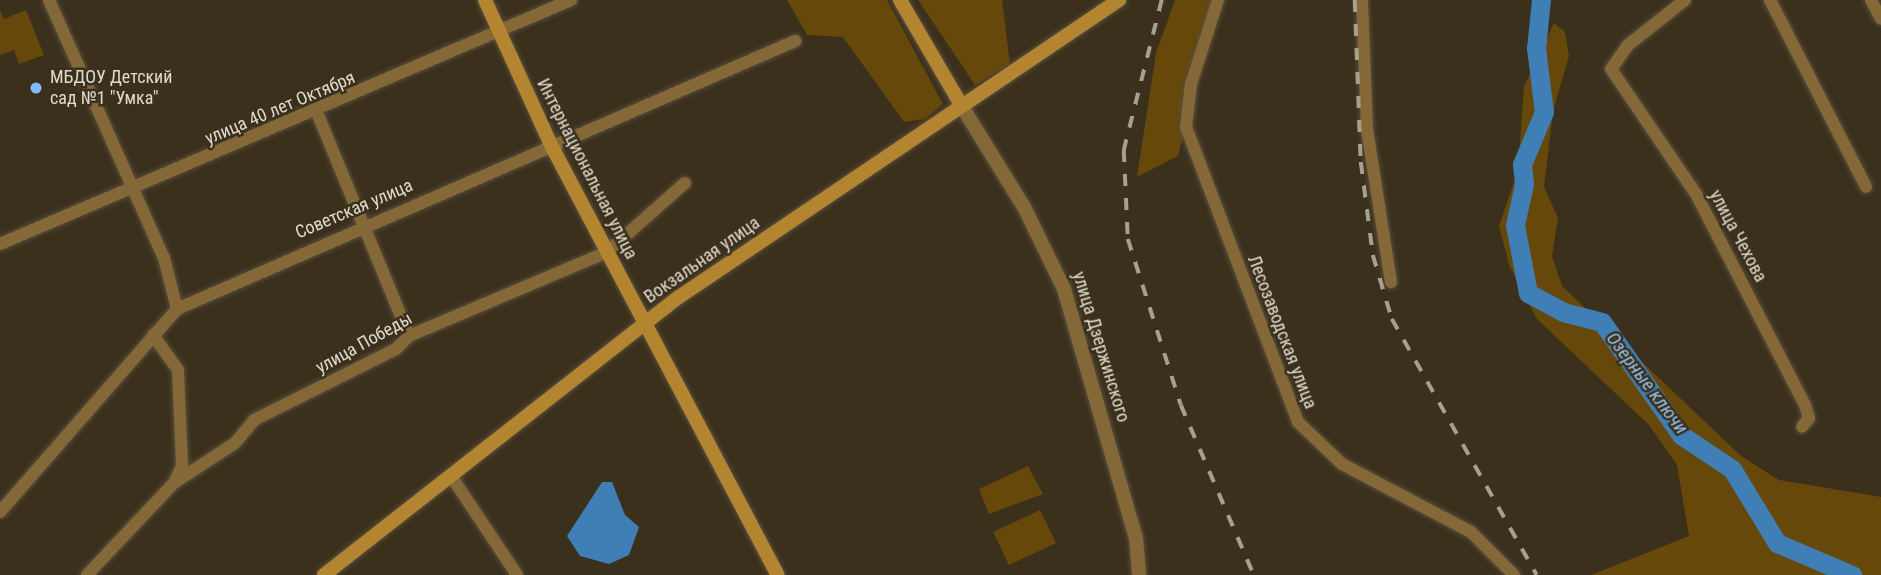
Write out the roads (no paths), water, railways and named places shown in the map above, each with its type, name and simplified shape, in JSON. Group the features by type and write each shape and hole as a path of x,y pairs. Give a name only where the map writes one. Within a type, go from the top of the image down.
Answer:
{"main road":[{"name":"Интернациональная улица","path":"485,0 551,145 643,324 778,575"},
{"name":"улица Дзержинского","path":"900,0 961,105"},
{"name":"Вокзальная улица","path":"324,575 643,324 961,105 1119,0"}],"street":[{"path":"49,0 164,258 177,309"},
{"name":"улица 40 лет Октября","path":"0,244 501,34 571,0"},
{"name":"Лесозаводская улица","path":"1218,0 1191,85 1186,127 1298,422 1342,464 1471,532 1514,575"},
{"path":"1362,0 1367,130 1391,282"},
{"name":"улица Чехова","path":"1685,0 1628,45 1611,69 1702,205 1805,405 1809,418 1802,428"},
{"path":"1770,0 1866,187"},
{"path":"1871,0 1881,19"},
{"name":"Советская улица","path":"0,512 177,309 363,223 795,41"},
{"name":"улица Дзержинского","path":"961,105 1024,207 1064,289 1136,538 1139,575"},
{"path":"316,110 409,336"},
{"name":"улица Победы","path":"88,575 174,483 235,443 254,420 396,349 409,336 607,252 685,183"},
{"path":"153,335 178,370 182,466 174,483"},
{"path":"451,476 517,575"}],"water":[{"path":"602,482 612,482 625,515 639,527 629,555 609,564 580,556 567,536"}],"waterway":[{"name":"Озерные ключи","path":"1541,0 1536,48 1544,112 1522,164 1524,184 1515,225 1528,293 1563,312 1602,322 1681,435 1732,469 1777,543 1852,575"}],"railway":[{"path":"1162,0 1124,150 1128,239 1181,405 1254,575"},
{"path":"1355,0 1361,162 1373,255 1392,319 1537,575"}],"place":[{"name":"МБДОУ Детский сад №1 \"Умка\"","path":"36,88"}]}
